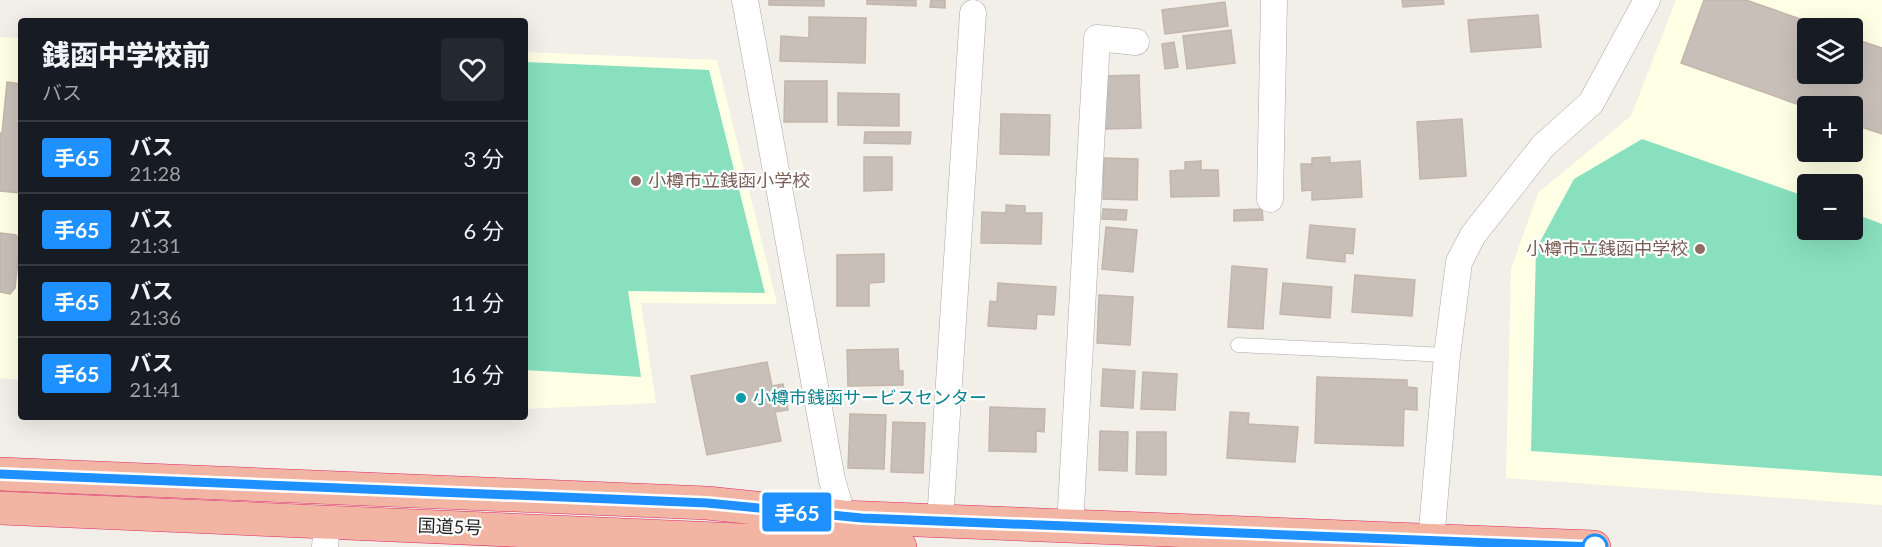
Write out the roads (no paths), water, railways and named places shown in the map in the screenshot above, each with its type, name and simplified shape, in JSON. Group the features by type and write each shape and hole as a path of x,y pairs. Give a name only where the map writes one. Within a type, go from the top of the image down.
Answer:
{"highway":[{"name":"国道5号","path":"0,474 707,503 833,536 900,547"},
{"name":"国道5号","path":"0,508 326,535 681,542 833,536 940,521 1594,547"}],"street":[{"path":"745,0 832,480 833,536"},
{"path":"1270,199 1274,0"},
{"path":"1431,541 1447,355 1459,262 1473,235 1543,146 1591,104 1647,0"},
{"path":"940,521 973,13"},
{"path":"1070,526 1096,38 1136,42"}],"lane":[{"path":"1238,345 1447,355"}],"place":[{"name":"小樽市立銭函小学校","path":"636,181"},
{"name":"小樽市立銭函中学校","path":"1700,249"},
{"name":"小樽市銭函サービスセンター","path":"741,398"}]}
